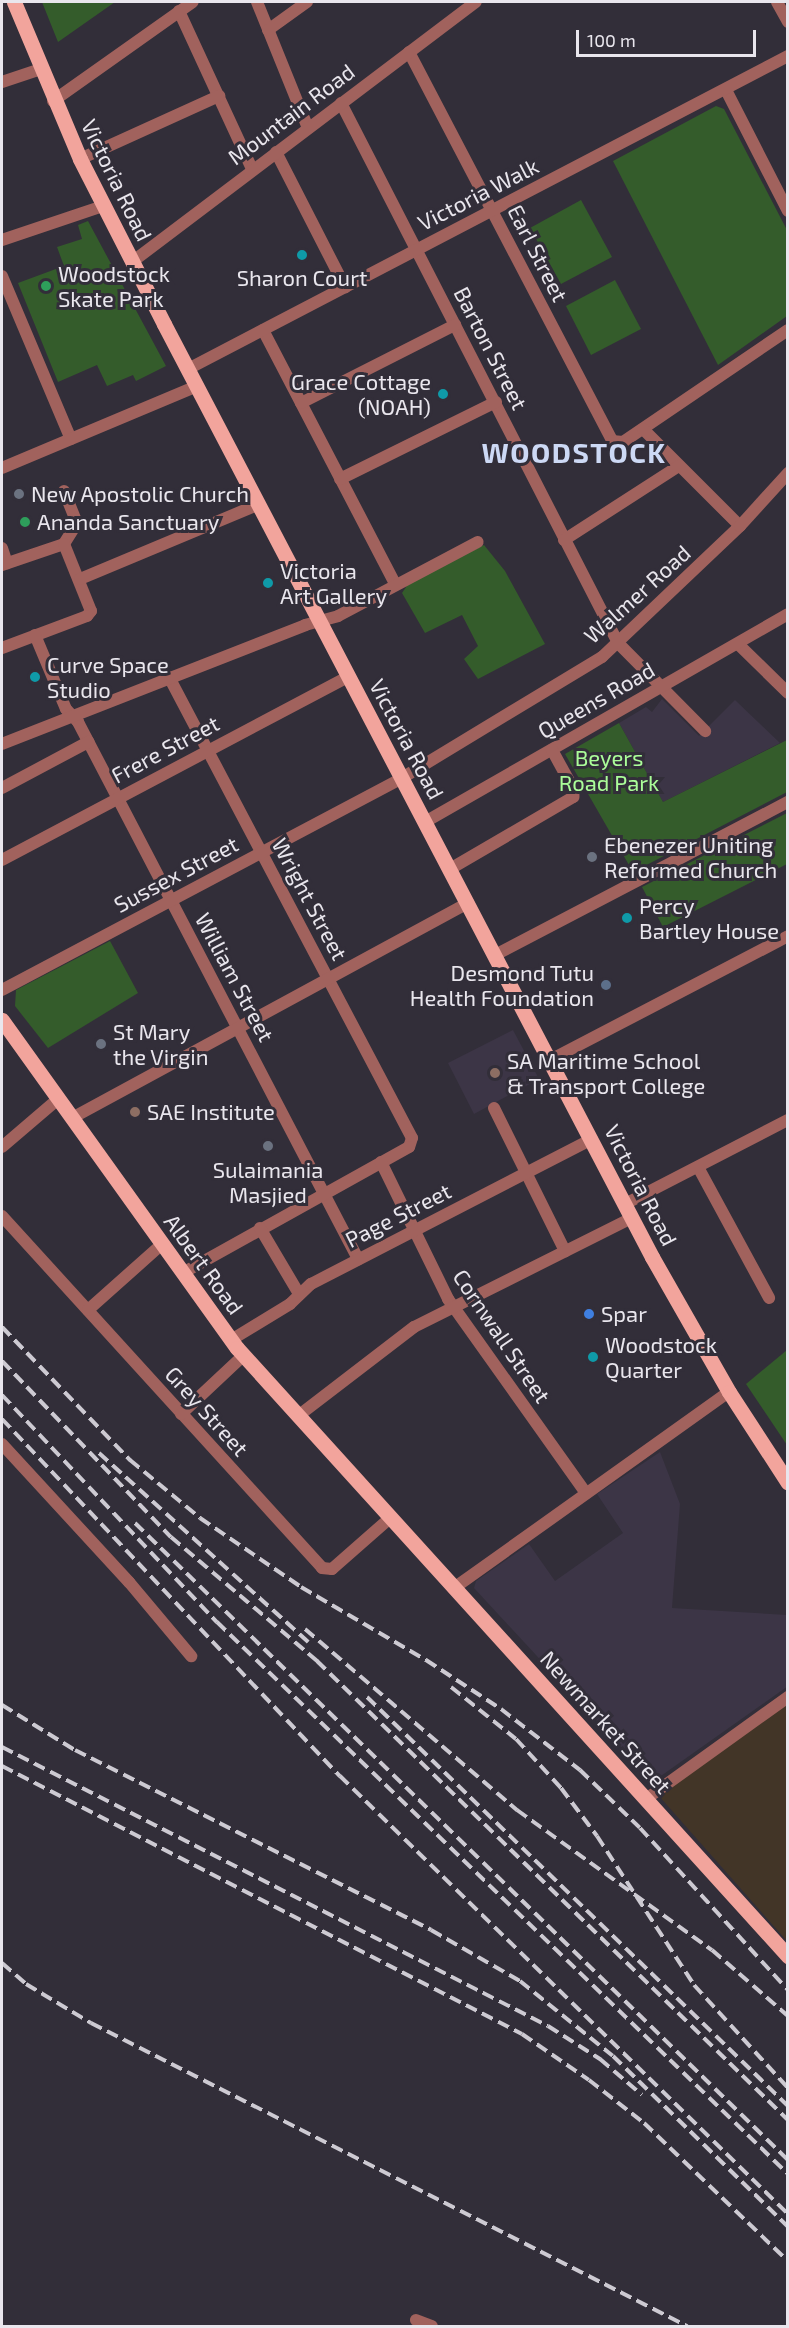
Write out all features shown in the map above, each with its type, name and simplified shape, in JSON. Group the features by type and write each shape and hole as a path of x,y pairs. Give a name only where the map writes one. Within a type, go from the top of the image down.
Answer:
{"main road":[{"name":"Victoria Road","path":"14,2 53,101 132,262 629,1211 729,1392 788,1483"},
{"name":"Albert Road","path":"2,1020 231,1340 390,1518"},
{"name":"Newmarket Street","path":"390,1518 788,1956"}],"street":[{"path":"53,101 193,2"},
{"path":"257,2 308,128"},
{"path":"268,30 307,2"},
{"name":"Mountain Road","path":"132,262 476,2"},
{"path":"777,2 788,22"},
{"path":"179,11 252,170"},
{"name":"Earl Street","path":"409,52 612,441 618,444 643,429"},
{"name":"Victoria Walk","path":"188,369 788,56"},
{"path":"2,82 41,69"},
{"path":"726,90 788,211"},
{"path":"80,159 219,96"},
{"name":"Barton Street","path":"341,103 618,644 705,731"},
{"path":"276,152 345,287"},
{"path":"2,240 103,206"},
{"path":"2,276 71,439"},
{"path":"301,403 455,325"},
{"path":"263,330 394,584"},
{"path":"740,526 643,429 788,330"},
{"path":"2,468 197,386"},
{"path":"340,479 496,402"},
{"path":"564,540 679,466"},
{"name":"Walmer Road","path":"402,778 618,644 740,526 788,473"},
{"path":"2,548 4,564 64,544 77,523 64,491"},
{"path":"80,579 259,504"},
{"path":"2,744 169,677 320,620 338,616 394,584 478,542"},
{"path":"2,648 89,614 91,605 64,544"},
{"name":"Queens Road","path":"425,822 788,614"},
{"name":"William Street","path":"35,635 72,716 118,798 326,1192 358,1259"},
{"path":"738,644 788,693"},
{"name":"Frere Street","path":"2,860 349,676"},
{"name":"Wright Street","path":"169,677 412,1141 381,1162"},
{"path":"2,788 88,742"},
{"path":"450,869 571,799 574,790 552,750"},
{"name":"Sussex Street","path":"2,990 402,778"},
{"path":"495,954 788,802"},
{"path":"72,1118 468,903"},
{"path":"550,1060 788,936"},
{"path":"2,1147 58,1100"},
{"path":"494,1108 564,1251"},
{"path":"298,1416 395,1341 453,1305 564,1251 698,1167 788,1120"},
{"name":"Page Street","path":"231,1340 290,1304 299,1294 358,1259 592,1139"},
{"path":"183,1273 381,1162"},
{"name":"Cornwall Street","path":"381,1162 453,1305 586,1493"},
{"path":"698,1167 769,1298"},
{"name":"Grey Street","path":"2,1216 328,1571 390,1518"},
{"path":"260,1228 299,1294"},
{"path":"88,1310 162,1244"},
{"path":"182,1414 244,1356"},
{"path":"454,1588 729,1392"},
{"path":"2,1444 129,1582 191,1656"},
{"path":"646,1799 788,1697"},
{"path":"416,2320 432,2326"}],"shaded area":[{"path":"662,699 699,736 735,700 780,743 663,802 619,723 646,707 652,712"},
{"name":"SA Maritime School & Transport College","path":"513,1030 539,1079 474,1114 448,1063"},
{"path":"660,1452 680,1504 672,1608 787,1615 788,1686 658,1778 647,1775 474,1588 476,1581 529,1544 555,1581 623,1533 597,1494"},
{"path":"787,1702 787,1941 659,1796"}],"green space":[{"path":"42,2 115,2 58,42"},
{"path":"716,106 724,109 788,232 787,316 718,365 613,161"},
{"path":"581,200 612,257 561,284 530,228"},
{"path":"88,221 166,366 136,381 133,375 107,386 97,365 58,382 18,283 64,266 57,247 82,239 78,225"},
{"path":"615,280 641,329 591,355 566,306"},
{"path":"484,545 505,571 545,644 478,679 464,659 478,646 462,615 425,633 402,593 408,584"},
{"name":"Beyers Road Park","path":"619,723 663,802 787,740 787,792 633,872 565,754"},
{"path":"787,813 787,864 663,927 642,887"},
{"path":"110,941 138,993 48,1048 15,1006 16,990"},
{"path":"787,1350 787,1445 746,1384"}],"railway":[{"path":"2,1327 130,1460 200,1518 301,1587 426,1660 501,1709 580,1770 640,1828 788,1990"},
{"path":"2,1361 171,1537 317,1661 788,2120"},
{"path":"2,1395 217,1622 788,2174"},
{"path":"2,1419 340,1776 788,2214"},
{"path":"99,1453 308,1642"},
{"path":"135,1523 788,2160"},
{"path":"305,1629 517,1810 712,1950 788,2016"},
{"path":"451,1687 516,1739 561,1788 597,1836 694,1985 788,2088"},
{"path":"367,1697 788,2106"},
{"path":"2,1705 75,1750 431,1930 520,1981 613,2056 788,2227"},
{"path":"2,1747 548,2026 600,2059 642,2095"},
{"path":"2,1766 522,2034 589,2080 644,2123 788,2261"},
{"path":"2,1963 26,1984 91,2023 687,2326"}],"place":[{"name":"Sharon Court","path":"302,255"},
{"name":"Woodstock Skate Park","path":"46,286"},
{"name":"Grace Cottage (NOAH)","path":"443,394"},
{"name":"New Apostolic Church","path":"19,494"},
{"name":"Ananda Sanctuary","path":"25,522"},
{"name":"Victoria Art Gallery","path":"268,583"},
{"name":"Curve Space Studio","path":"35,677"},
{"name":"Ebenezer Uniting Reformed Church","path":"592,857"},
{"name":"Percy Bartley House","path":"627,918"},
{"name":"Desmond Tutu Health Foundation","path":"606,985"},
{"name":"St Mary the Virgin","path":"101,1044"},
{"name":"SA Maritime School & Transport College","path":"495,1073"},
{"name":"SAE Institute","path":"135,1112"},
{"name":"Sulaimania Masjied","path":"268,1146"},
{"name":"Spar","path":"589,1314"},
{"name":"Woodstock Quarter","path":"593,1357"}],"district":[{"name":"WOODSTOCK","path":"574,452"}]}
